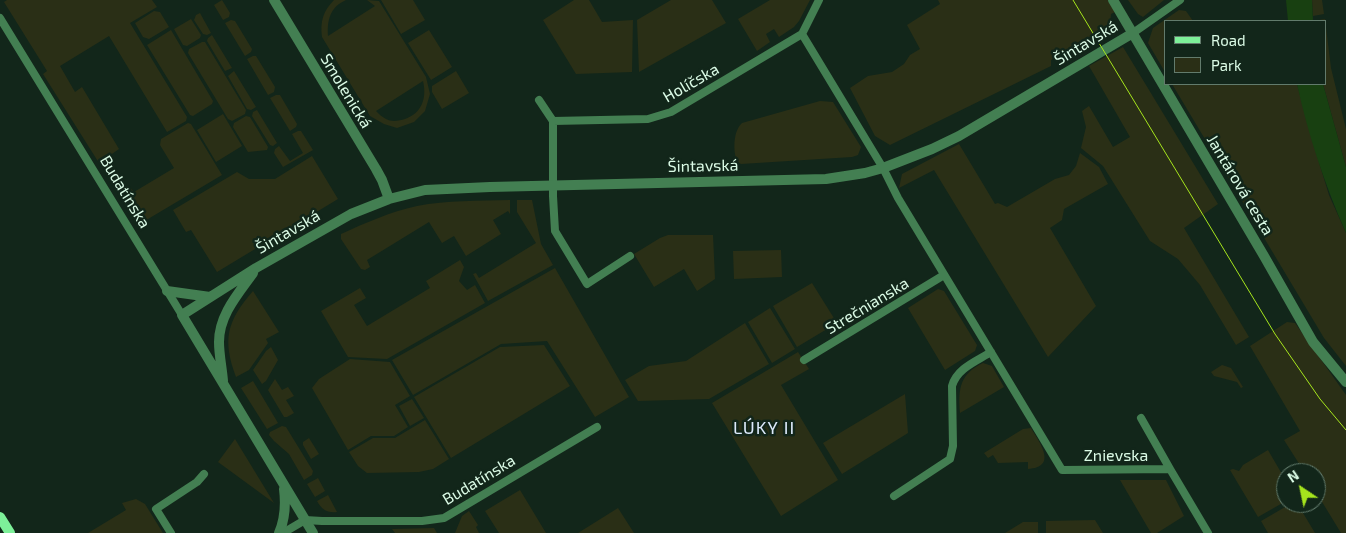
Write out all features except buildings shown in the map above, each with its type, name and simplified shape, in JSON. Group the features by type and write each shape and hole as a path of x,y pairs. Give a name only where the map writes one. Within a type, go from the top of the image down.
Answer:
{"main road":[{"path":"0,517 10,533"}],"street":[{"name":"Smolenická","path":"274,0 376,169 389,198"},
{"path":"820,0 802,34 991,352 962,370 954,378 952,386 953,446 950,459 894,496"},
{"name":"Jantárová cesta","path":"1113,0 1313,342 1346,382"},
{"path":"1133,33 1180,0"},
{"name":"Budatínska","path":"0,18 223,382 313,533"},
{"name":"Šintavská","path":"182,315 256,268 351,214 389,198 425,190 826,179 883,168 918,155 959,136 1133,33"},
{"name":"Holíčska","path":"554,121 648,119 671,112 802,34"},
{"path":"539,100 554,121 553,196 555,231 587,284 630,256"},
{"name":"Šintavská","path":"220,329 232,303 256,268"},
{"name":"Strečnianska","path":"804,360 944,275"},
{"path":"167,291 210,297"},
{"name":"Budatínska","path":"220,329 219,348 223,382"},
{"name":"Znievska","path":"991,352 1062,470 1170,469"},
{"name":"Znievska","path":"1141,418 1208,533"},
{"name":"Budatínska","path":"305,520 413,521 444,518 597,427"},
{"path":"171,533 156,509 197,482 204,474"},
{"path":"278,533 283,522 285,508 283,483"},
{"path":"283,533 305,520"}],"green space":[{"path":"7,0 152,0 157,7 130,23 187,117 186,121 167,132 109,36 60,66 75,92 82,87 119,149 99,163 43,74 47,71 4,2"},
{"path":"222,0 230,13 229,17 223,20 214,5"},
{"path":"334,0 346,0 333,10 329,19 328,36 375,6 367,0 379,1 426,77 430,94 425,111 414,122 397,128 384,124 370,116 322,37 321,26 323,17 327,8","holes":["423,81 422,104 416,113 411,116 405,119 390,121 376,111"]},
{"path":"381,0 413,0 425,20 401,34"},
{"path":"574,0 589,0 602,22 633,20 632,72 576,74 543,20"},
{"path":"671,0 712,0 726,23 639,72 637,20"},
{"path":"770,0 810,0 794,27 779,37 774,29 766,34 770,42 757,51 738,19"},
{"path":"938,0 1108,0 1115,12 1111,14 1110,25 1051,60 1051,66 890,145 875,136 850,88 868,76 892,72 904,64 910,55 920,49 907,25 940,4"},
{"path":"1128,0 1164,0 1143,17 1138,14"},
{"path":"1312,0 1322,0 1324,14 1313,16"},
{"path":"1179,10 1186,11 1192,20 1165,20"},
{"path":"154,11 160,12 169,27 149,39 143,37 135,23"},
{"path":"200,13 211,33 207,35 203,34 194,20 196,15"},
{"path":"191,19 201,35 200,38 187,46 183,45 174,29"},
{"path":"231,20 235,21 252,49 245,56 225,23"},
{"path":"1164,20 1164,70 1148,43 1153,28"},
{"path":"1326,27 1331,68 1346,129 1346,167 1323,85 1326,85"},
{"path":"171,30 213,101 212,104 193,116 190,115 147,45"},
{"path":"429,30 452,67 431,80 408,43"},
{"path":"212,35 232,68 225,71 207,41"},
{"path":"205,42 246,110 245,114 232,121 228,119 188,53 189,49"},
{"path":"1123,47 1218,204 1184,228 1249,337 1236,345 1200,285 1178,259 1150,241 1103,166 1081,148 1086,127 1082,111 1089,106 1113,147 1130,137 1089,66"},
{"path":"256,56 275,87 274,92 268,95 247,59"},
{"path":"234,71 256,107 251,110 247,109 228,76"},
{"path":"456,71 469,93 442,109 432,92 432,86"},
{"path":"1173,85 1297,85 1329,195 1346,233 1346,366 1324,338"},
{"path":"280,95 297,124 290,131 270,98"},
{"path":"820,101 833,102 861,147 858,155 852,157 741,164 737,162 735,141 737,131 742,123"},
{"path":"257,110 277,143 273,146 270,145 252,116 253,112"},
{"path":"223,114 242,146 216,162 197,130"},
{"path":"246,116 250,117 268,147 267,150 248,152 233,127 234,123"},
{"path":"188,123 191,124 222,175 143,222 123,191 130,187 134,192 174,168 160,145 161,139"},
{"path":"301,131 313,150 283,167 274,153 275,149 279,146 290,161 303,153 292,134"},
{"path":"959,144 995,204 998,203 1007,207 1055,179 1069,175 1076,166 1080,153 1099,167 1108,184 1064,209 1062,220 1050,228 1096,306 1048,357 934,170 899,188 902,174"},
{"path":"312,156 338,199 217,272 191,230 186,232 173,210 237,172 249,179 275,179"},
{"path":"510,200 510,214 508,211 493,220 501,234 466,256 454,236 442,243 429,222 367,260 370,267 365,270 361,269 341,239 341,234 407,208 451,202"},
{"path":"517,200 532,200 541,244 553,265 488,301 473,274 476,273 479,278 536,243 517,212"},
{"path":"668,235 713,235 715,279 697,291 684,269 654,287 634,254"},
{"path":"781,250 782,277 734,279 733,251"},
{"path":"460,260 464,267 459,281 467,290 475,285 485,303 387,359 348,357 321,311 360,288 366,298 354,305 367,326 430,288 426,281"},
{"path":"555,268 629,397 595,417 547,341 501,344 413,395 392,360"},
{"path":"812,283 837,323 797,347 773,306"},
{"path":"938,289 944,291 977,345 975,351 945,370 908,308"},
{"path":"253,291 279,332 266,339 268,343 249,370 236,377 228,341 237,312"},
{"path":"770,308 795,349 772,363 748,322"},
{"path":"1287,322 1295,323 1346,395 1346,533 1341,533 1326,508 1326,463 1299,463 1284,440 1300,431 1250,346"},
{"path":"745,323 769,364 709,399 638,401 625,380 649,366 686,361"},
{"path":"544,345 570,386 451,458 414,397 500,347"},
{"path":"271,347 278,360 266,381 262,384 253,370"},
{"path":"798,352 809,369 781,385 838,480 781,516 712,403"},
{"path":"350,359 390,362 410,396 395,405 408,427 394,436 371,436 348,450 312,388 319,379"},
{"path":"983,363 992,366 1004,387 960,413 960,389 962,383 969,372"},
{"path":"1222,365 1231,368 1243,387 1241,388 1237,382 1214,376 1211,372"},
{"path":"275,379 282,390 288,387 294,396 286,400 294,413 287,417 284,417 268,390"},
{"path":"253,381 278,423 267,429 241,388"},
{"path":"905,394 908,433 842,474 823,443"},
{"path":"412,399 424,418 410,426 399,406"},
{"path":"425,420 449,459 433,469 419,472 367,473 358,466 349,452 373,438 395,438"},
{"path":"282,426 286,427 313,471 312,475 304,480 289,454 269,435 270,432"},
{"path":"1031,428 1039,440 1045,459 1037,467 1028,469 1028,462 998,463 993,455 988,458 984,453 1023,429"},
{"path":"309,438 319,454 311,459 303,445 303,442"},
{"path":"235,439 274,503 218,462"},
{"path":"1268,450 1276,464 1276,507 1258,517 1230,470 1239,471 1243,465"},
{"path":"318,478 325,491 315,497 307,484"},
{"path":"1120,480 1166,480 1184,516 1157,533 1151,533"},
{"path":"520,490 546,533 499,533 485,511"},
{"path":"328,495 337,512 325,510 317,501"},
{"path":"136,499 145,504 163,533 88,533 126,510 122,503"},
{"path":"618,508 634,533 578,533"},
{"path":"469,511 478,525 476,527 479,533 455,533 462,516"},
{"path":"1276,512 1303,513 1315,533 1268,533 1261,521"},
{"path":"1095,520 1103,533 1046,533 1046,521"},
{"path":"1023,522 1038,522 1038,533 1005,533"},
{"path":"434,528 437,533 395,533 392,529"}],"shaded area":[{"path":"1286,0 1312,0 1313,20 1288,20"},
{"path":"1297,85 1323,85 1346,167 1346,233 1331,197 1306,122"}],"tram line":[{"path":"1073,0 1275,334 1320,399 1346,430"}],"district":[{"name":"LÚKY II","path":"764,428"}]}
